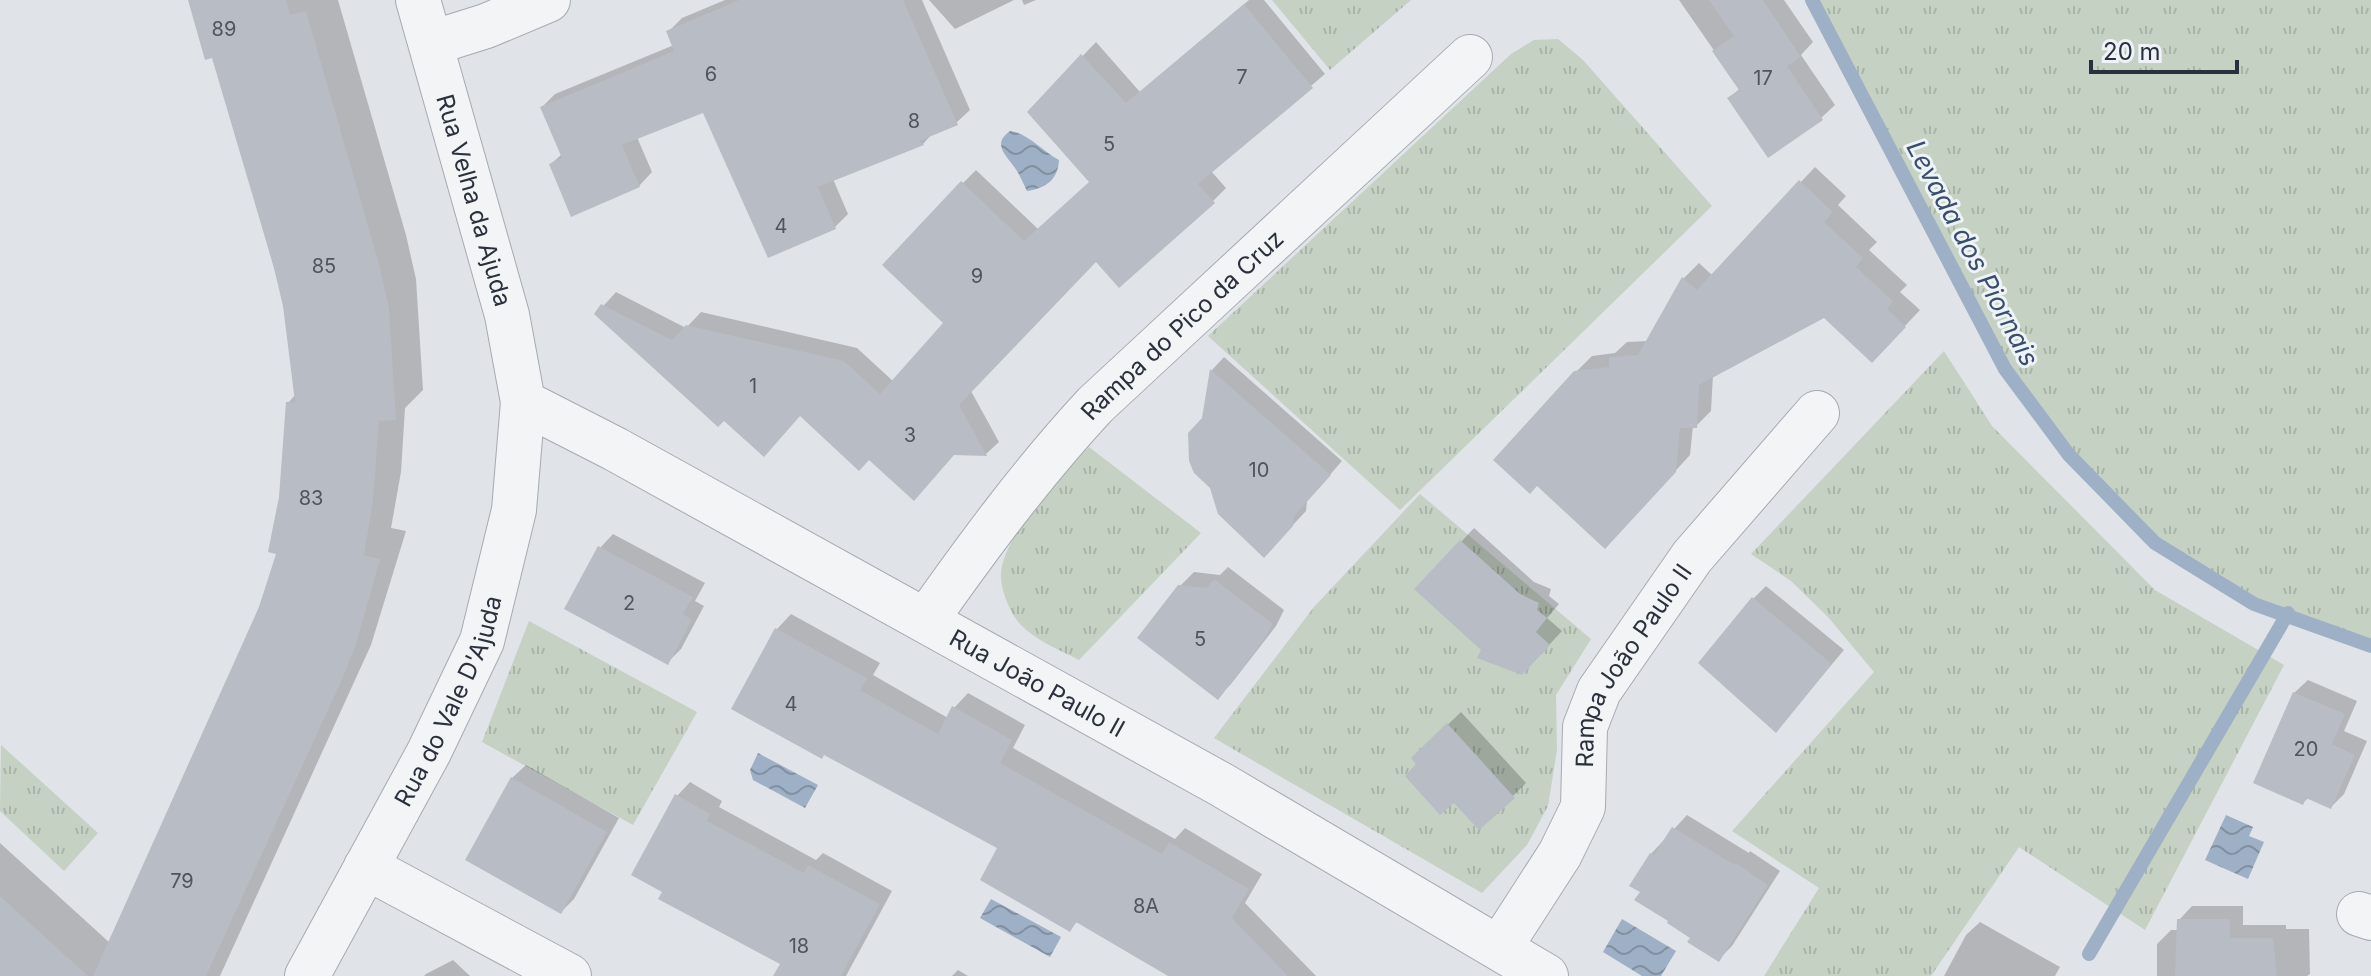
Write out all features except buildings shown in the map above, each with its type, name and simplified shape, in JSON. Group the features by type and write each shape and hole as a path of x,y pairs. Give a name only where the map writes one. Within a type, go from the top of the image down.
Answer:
{"street":[{"name":"Rua Velha da Ajuda","path":"418,0 507,315 523,402"},
{"path":"432,43 486,26 548,0"},
{"name":"Rampa do Pico da Cruz","path":"926,620 1004,511 1051,452 1095,405 1470,57"},
{"name":"Rua João Paulo II","path":"523,402 926,620 1222,785 1546,976"},
{"name":"Rua do Vale D'Ajuda","path":"307,976 429,752 482,641 514,510 523,402"},
{"name":"Rampa João Paulo II","path":"1500,947 1560,854 1583,807 1585,727 1599,691 1692,557 1817,413"},
{"path":"366,867 569,976"}],"green space":[{"path":"1272,0 1411,0 1330,70"},
{"path":"1816,0 2371,0 2371,643 2255,601 2157,541 2072,453 2007,367"},
{"path":"1558,39 1583,60 1712,206 1400,510 1208,336 1511,54 1534,40"},
{"path":"1944,351 1992,426 2155,590 2284,665 2145,930 2019,847 1931,976 1764,976 1819,888 1732,831 1874,672 1828,617 1791,581 1751,554"},
{"path":"1089,447 1201,533 1079,660 1041,640 1021,625 1006,601 1001,573 1012,541 1023,523 1050,488"},
{"path":"1420,494 1591,639 1556,695 1557,750 1548,806 1527,845 1482,893 1214,738 1314,607"},
{"path":"529,621 697,712 633,825 482,742"},
{"path":"1,745 98,833 64,871 0,811"}],"water":[{"path":"1010,131 1023,135 1059,160 1053,178 1040,188 1027,191 1004,154 1002,140"},
{"path":"758,753 818,785 805,808 753,780 750,770"},
{"path":"2226,815 2253,827 2249,836 2264,842 2248,879 2205,860"},
{"path":"991,899 1061,937 1050,957 980,918"},
{"path":"1622,919 1676,951 1661,976 1642,976 1603,952"}],"waterway":[{"name":"Levada dos Piornais","path":"1812,0 2005,369 2069,455 2155,543 2254,604 2371,646"},
{"path":"2089,954 2288,613"}]}
